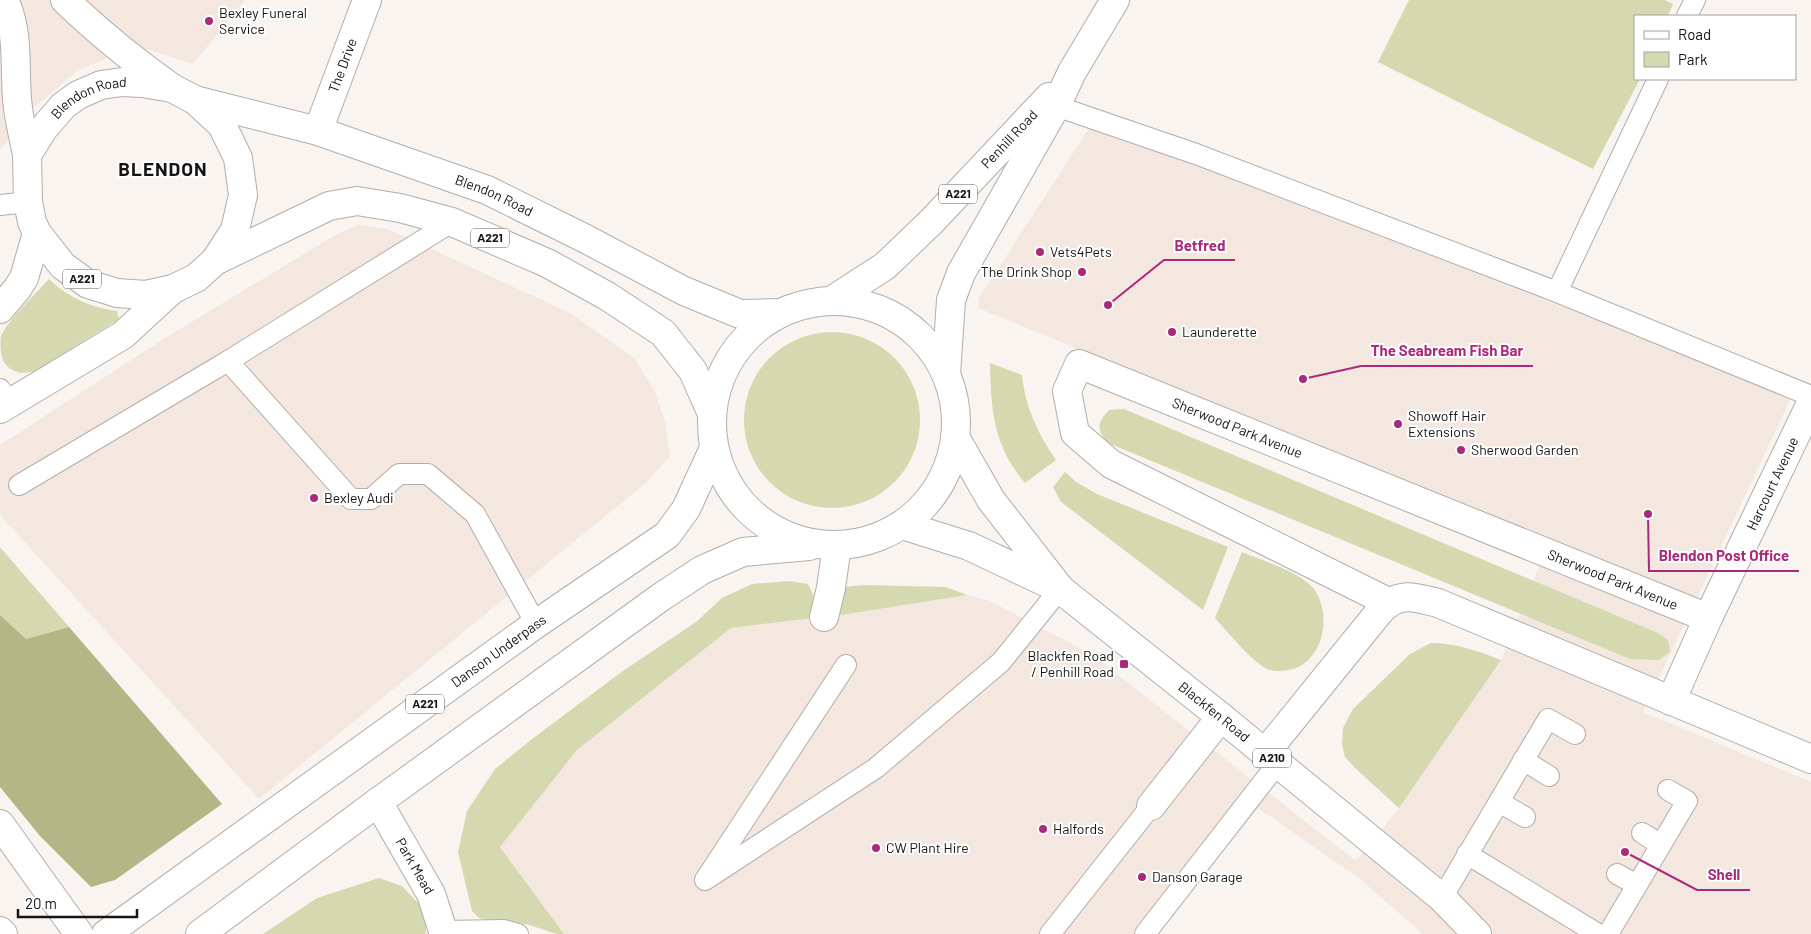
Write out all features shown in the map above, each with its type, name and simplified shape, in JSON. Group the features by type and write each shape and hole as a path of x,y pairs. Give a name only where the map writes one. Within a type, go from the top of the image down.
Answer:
{"main road":[{"name":"Blendon Road","path":"4,0 13,24 16,39 18,108 27,155 28,202 32,222 37,233 63,266 88,284 118,293 146,295 173,289 196,278 215,261 235,230 243,194 238,158 222,125 184,94 121,51 65,0"},
{"name":"The Drive","path":"318,131 367,0"},
{"name":"Penhill Road","path":"946,374 951,300 961,273 1114,0"},
{"name":"Penhill Road","path":"831,301 885,266 932,222 1072,72"},
{"name":"Blendon Road","path":"27,155 44,128 63,106 78,95 101,85 122,82 142,83 318,131 487,190 586,239 684,291 740,314 781,313"},
{"name":"Blendon Road","path":"215,261 329,206 357,201 400,208 452,222 547,263 607,296 663,333 692,371 712,414"},
{"path":"0,309 24,278 37,233"},
{"name":"A221","path":"4,400 123,335 173,289"},
{"name":"Penhill Road","path":"831,301 867,306 900,320 926,344 946,374 955,405 955,437 947,471 928,501 902,525 877,538 849,544 829,545 784,535 752,514 727,484 714,448 712,414 718,383 732,354 754,331 781,313 805,304 831,301"},
{"name":"Sherwood Park Avenue","path":"1388,602 1111,464 1075,434 1068,391 1079,364 1708,618"},
{"name":"Harcourt Avenue","path":"1708,618 1810,407"},
{"name":"Blackfen Road","path":"955,437 991,500 1060,589"},
{"name":"Danson Underpass","path":"106,934 536,624 666,535 686,509 714,448"},
{"name":"Blackfen Road","path":"902,525 969,546 1060,589 1272,758 1442,898 1477,934"},
{"path":"824,617 831,588 829,545"},
{"name":"A221","path":"200,934 378,802 661,597 702,570 742,552 829,545"},
{"path":"1272,758 1358,636 1388,602 1408,597 1438,604 1811,758"},
{"path":"1671,701 1708,618"},
{"path":"1151,806 1221,717"},
{"name":"Park Mead","path":"378,802 431,894 443,933"},
{"path":"0,824 79,934"}],"lane":[{"path":"1688,15 1695,0"},
{"path":"1557,292 1658,80"},
{"path":"1056,106 1196,154 1557,292 1810,407"},
{"path":"0,205 28,202"},
{"path":"19,485 228,361 452,222"},
{"path":"228,361 351,499 371,499 399,474 428,474 475,514 536,624"},
{"path":"846,665 705,880 876,768 1001,662 1060,589"},
{"path":"1442,898 1548,718 1575,734"},
{"path":"1145,934 1272,758"},
{"path":"1523,760 1549,776"},
{"path":"1608,934 1687,801 1668,790"},
{"path":"1499,802 1525,817"},
{"path":"1050,934 1151,806"},
{"path":"1642,833 1661,845"},
{"path":"1468,854 1598,934"},
{"path":"1617,874 1637,886"},
{"path":"443,933 504,930 518,934"}],"shaded area":[{"path":"0,0 245,0 193,64 134,45 76,72 33,108 0,150"},
{"path":"1090,127 1171,155 1792,396 1643,712 1811,782 1811,934 1423,934 1360,879 1258,808 1155,934 564,934 500,847 577,750 731,628 835,616 967,595 988,600 1091,654 1356,861 1399,808 1501,660 1550,540 978,308 979,298"},
{"name":"Bexley Audi","path":"358,225 388,229 570,313 634,358 655,392 665,422 670,456 647,482 259,799 0,515 0,445 165,338 337,234"}],"green space":[{"path":"1409,0 1665,0 1673,4 1668,15 1634,15 1634,80 1639,80 1593,169 1378,62"},
{"path":"49,279 80,301 117,311 119,319 35,371 28,373 16,372 4,362 1,336 17,314"},
{"path":"823,332 841,332 874,342 900,364 910,378 916,394 920,420 916,446 910,462 888,488 874,498 858,504 841,508 823,508 790,498 764,476 754,462 748,446 744,429 744,411 754,378 776,352 790,342 806,336"},
{"path":"990,363 1022,375 1026,398 1033,420 1056,460 1025,483 1014,469 1000,441 993,412"},
{"path":"1124,409 1658,633 1668,640 1670,652 1659,660 1630,659 1108,443 1101,434 1100,422 1109,410"},
{"path":"1065,472 1076,482 1097,494 1228,547 1203,610 1061,502 1053,487"},
{"path":"0,547 69,627 26,639 0,615"},
{"path":"1242,552 1299,576 1313,588 1319,598 1324,618 1321,640 1310,658 1293,669 1277,671 1267,669 1247,653 1215,618"},
{"path":"789,581 808,584 818,605 814,618 731,628 577,750 500,847 564,934 557,934 526,924 479,918 472,911 458,852 467,811 495,769 620,673 696,622 722,598 752,584"},
{"path":"865,585 946,587 967,595 835,616 842,587"},
{"path":"0,615 26,639 69,627 222,804 115,880 91,887 40,836 0,787"},
{"path":"1431,643 1458,646 1501,660 1399,808 1345,757 1342,744 1343,728 1353,709 1410,654"},
{"path":"379,878 402,886 420,905 426,923 426,934 263,934 317,898"}],"place":[{"name":"Bexley Funeral Service","path":"209,21"},
{"name":"Vets4Pets","path":"1040,252"},
{"name":"The Drink Shop","path":"1082,272"},
{"name":"Betfred","path":"1108,305"},
{"name":"Launderette","path":"1172,332"},
{"name":"The Seabream Fish Bar","path":"1303,379"},
{"name":"Showoff Hair Extensions","path":"1398,424"},
{"name":"Sherwood Garden","path":"1461,450"},
{"name":"Bexley Audi","path":"314,498"},
{"name":"Blendon Post Office","path":"1648,514"},
{"name":"Blackfen Road / Penhill Road","path":"1124,664"},
{"name":"Halfords","path":"1043,829"},
{"name":"CW Plant Hire","path":"876,848"},
{"name":"Shell","path":"1625,852"},
{"name":"Danson Garage","path":"1142,877"}],"district":[{"name":"BLENDON","path":"163,169"}]}
